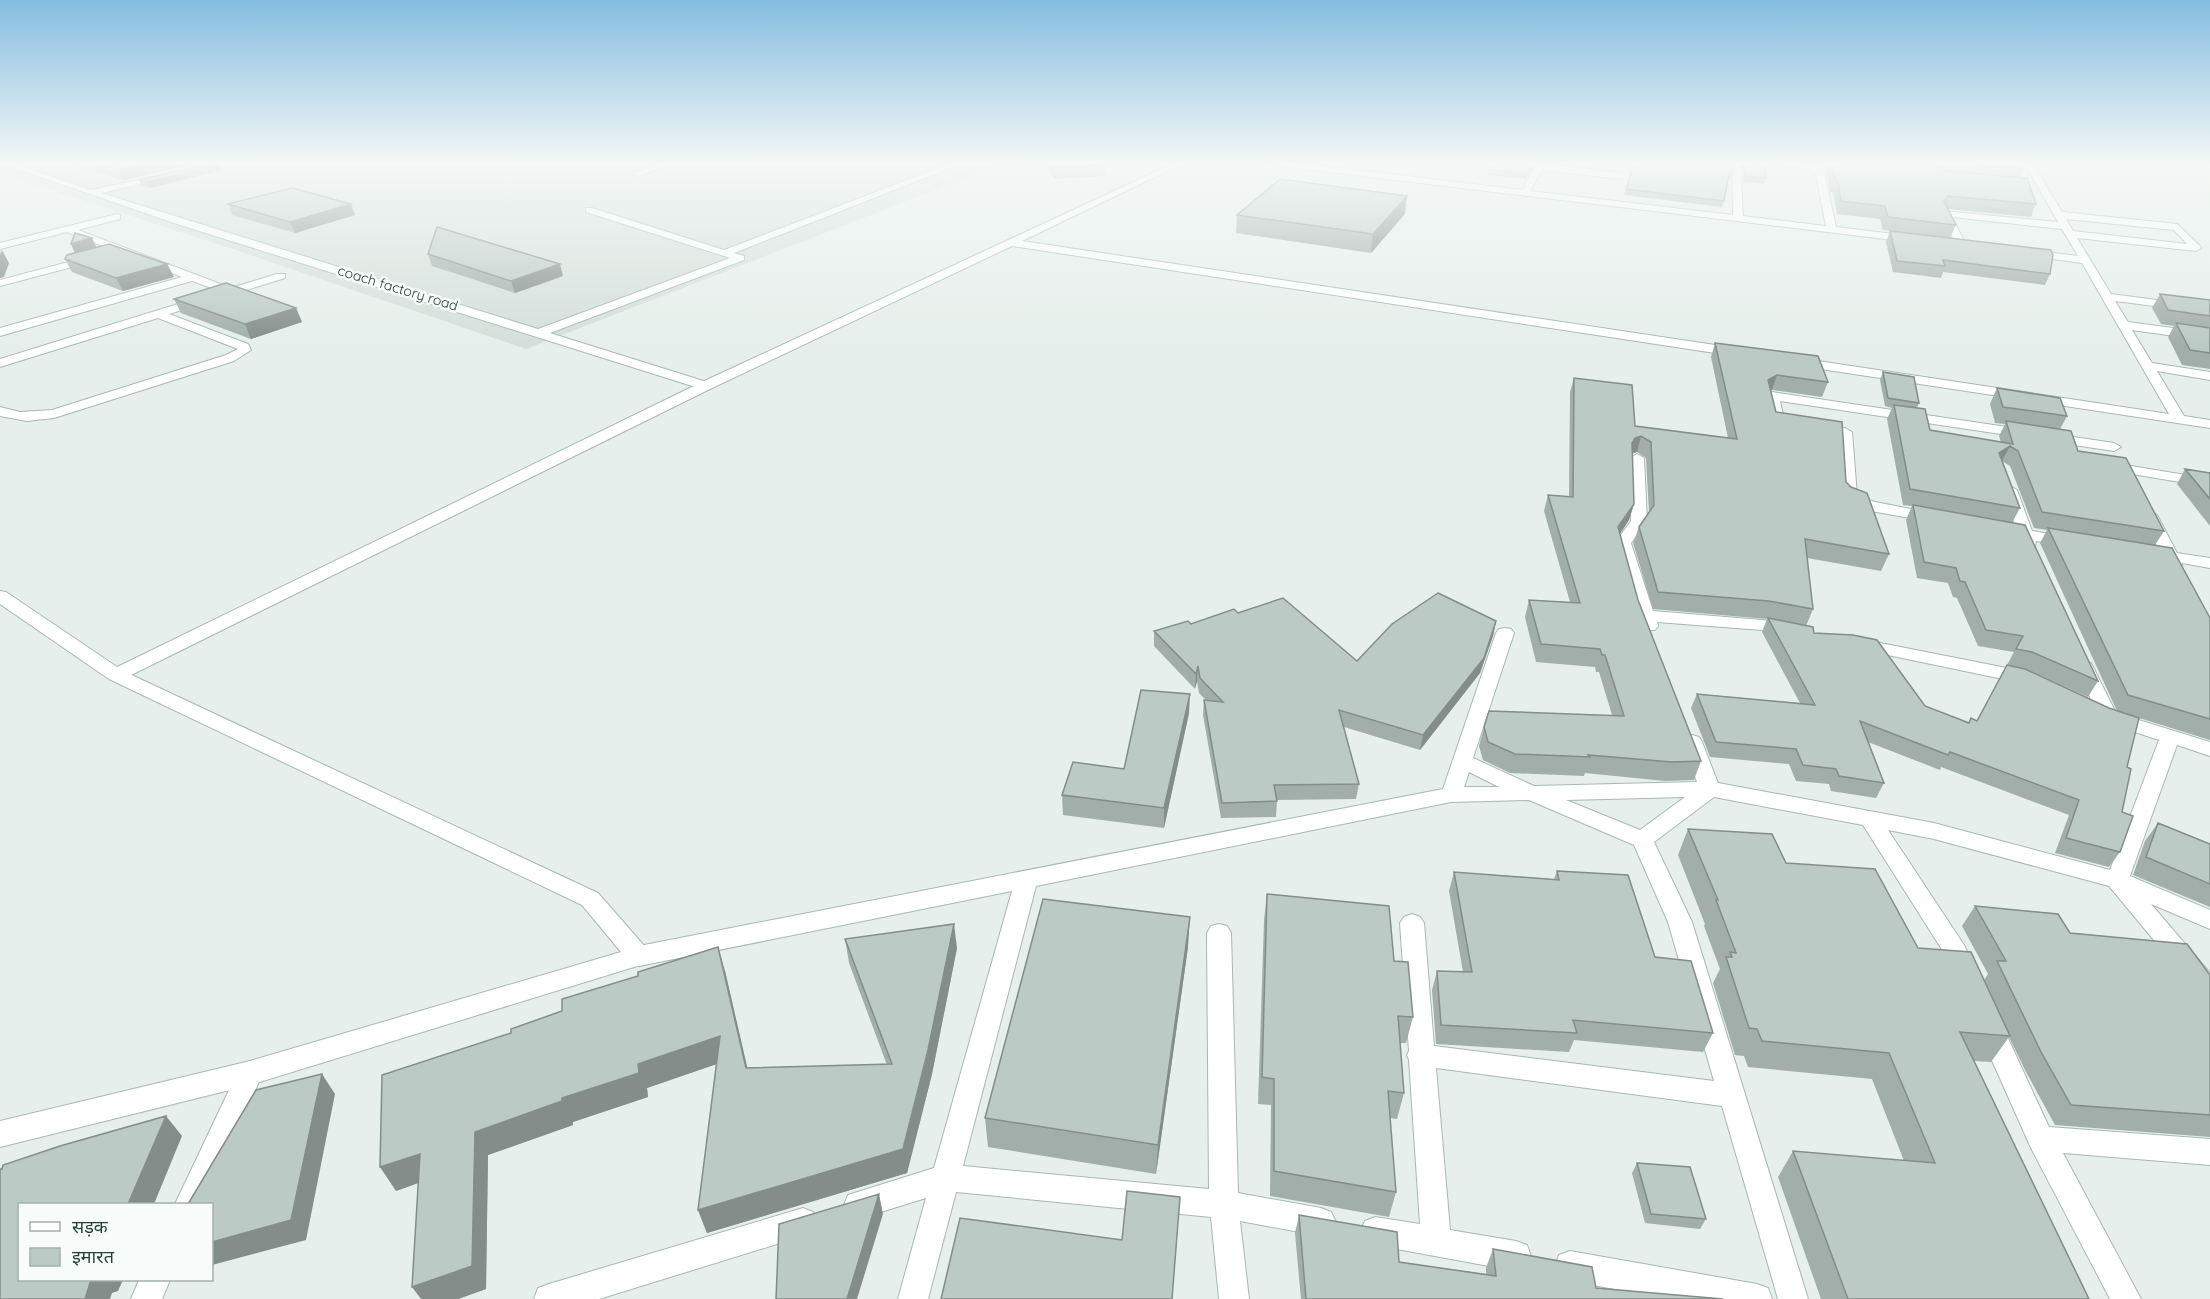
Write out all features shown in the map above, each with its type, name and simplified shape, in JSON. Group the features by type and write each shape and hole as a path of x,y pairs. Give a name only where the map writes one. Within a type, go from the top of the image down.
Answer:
{"street":[{"path":"0,246 86,225"},
{"name":"coach factory road","path":"193,225 542,332 705,386"},
{"path":"542,332 740,258 635,225"},
{"path":"725,253 799,225"},
{"path":"116,675 705,386 1046,225"},
{"path":"1795,225 1926,240"},
{"path":"1831,225 1832,229"},
{"path":"1951,225 1961,245"},
{"path":"2029,225 2196,248 2177,227 2154,225"},
{"path":"2065,225 2179,419"},
{"path":"68,229 229,291"},
{"path":"1008,242 1753,355"},
{"path":"1949,243 1972,246"},
{"path":"0,283 123,250"},
{"path":"2017,252 2085,260"},
{"path":"0,363 281,276"},
{"path":"0,332 193,277"},
{"path":"2107,297 2210,310"},
{"path":"0,411 10,416 24,417 54,414 230,358 245,350 244,347 158,314"},
{"path":"2124,325 2210,337"},
{"path":"1788,360 2210,424"},
{"path":"2148,366 2210,376"},
{"path":"1948,520 1871,506 1850,498 1845,432 1778,424 1772,396 2110,440 2181,574"},
{"path":"1637,458 1639,521 1623,543 1644,616 1653,637"},
{"path":"2125,469 2210,483"},
{"path":"2006,478 2035,556"},
{"path":"1992,528 2081,543"},
{"path":"2137,552 2210,563"},
{"path":"0,596 116,675 590,899 639,956"},
{"path":"1644,616 1762,625 1808,634"},
{"path":"1451,795 1505,633"},
{"path":"1842,641 2022,676 2044,686"},
{"path":"2079,652 2108,717"},
{"path":"2086,706 2108,717 2210,749"},
{"path":"1686,724 1710,789"},
{"path":"2116,880 2170,737"},
{"path":"1462,761 1642,840 1680,922 1793,1299"},
{"path":"1642,840 1710,789"},
{"path":"0,1134 249,1073 639,956 1451,795 1710,789 1934,831 2116,880 2210,920"},
{"path":"1870,819 1956,952 2041,1139 2126,1299"},
{"path":"912,1299 947,1178 1027,878"},
{"path":"2116,880 2210,990"},
{"path":"1412,923 1420,1055 1436,1242"},
{"path":"1219,933 1224,1204 1234,1299"},
{"path":"1420,1055 1732,1095"},
{"path":"189,1203 249,1073"},
{"path":"2041,1139 2210,1152"},
{"path":"549,1299 947,1178 1224,1204 1757,1299"},
{"path":"146,1299 155,1281"}],"shaded area":[{"path":"158,225 846,225 526,349"}],"building":[{"path":"1306,225 1381,225 1373,234"},
{"path":"437,227 560,264 511,281 428,254"},
{"path":"1890,231 2051,250 2053,255 2050,274 1943,260 1945,266 1897,261"},
{"path":"75,233 92,238 71,244"},
{"path":"109,244 167,264 116,278 65,259 67,255"},
{"path":"226,283 296,308 245,324 174,299"},
{"path":"2160,294 2210,300 2210,316 2168,310"},
{"path":"2176,323 2210,328 2210,353 2190,350"},
{"path":"1715,343 1818,356 1828,382 1777,375 1768,380 1776,412 1842,422 1846,482 1851,487 1867,493 1889,554 1805,539 1813,609 1769,601 1658,592 1639,527 1654,505 1651,442 1641,436 1635,438 1632,443 1634,504 1618,527 1638,600 1701,761 1672,762 1588,755 1590,757 1515,754 1488,742 1484,727 1489,711 1624,716 1605,655 1602,655 1600,649 1541,644 1529,600 1580,603 1548,495 1573,497 1574,378 1632,385 1635,426 1737,439"},
{"path":"1883,372 1914,377 1919,403 1888,398"},
{"path":"1997,388 2060,398 2067,416 2003,407"},
{"path":"1894,405 1925,409 1930,430 2013,444 2006,421 2071,431 2078,451 2126,458 2164,531 2042,512 2018,451 2010,446 1999,453 2020,508 1910,489"},
{"path":"2185,469 2210,473 2210,499"},
{"path":"1913,505 2025,525 2098,681 2032,652 2016,649 2023,636 1986,630 1965,582 1960,581 1956,568 1924,562"},
{"path":"2048,528 2172,548 2210,618 2210,719 2128,695"},
{"path":"1438,593 1496,621 1484,658 1423,735 1339,710 1359,784 1274,785 1277,801 1222,803 1204,700 1223,702 1200,678 1198,666 1196,674 1154,631 1188,621 1191,624 1234,609 1238,613 1283,598 1357,661 1392,624"},
{"path":"1768,618 1813,627 1814,633 1853,635 1877,640 1925,706 1969,723 1971,718 1977,721 2007,665 2025,669 2109,708 2139,718 2127,767 2131,769 2122,812 2133,816 2120,852 2066,838 2079,800 1950,752 1948,755 1860,721 1884,783 1839,776 1836,769 1803,765 1796,749 1716,742 1697,694 1815,705"},
{"path":"1141,690 1190,694 1164,808 1062,795 1073,762 1124,769"},
{"path":"2158,823 2210,844 2210,884 2146,857"},
{"path":"1688,829 1772,834 1786,863 1875,869 1918,948 1971,952 2010,1036 1960,1032 2089,1299 1848,1299 1793,1151 1935,1163 1889,1053 1762,1041 1757,1029 1749,1028 1726,957 1732,957 1730,952 1736,953 1716,900 1718,900"},
{"path":"1557,871 1628,875 1655,957 1691,961 1713,1033 1573,1020 1577,1033 1441,1025 1437,971 1472,972 1454,872 1559,880"},
{"path":"1267,894 1389,906 1394,961 1408,962 1413,1017 1398,1016 1404,1093 1388,1091 1396,1192 1274,1171 1274,1079 1262,1077"},
{"path":"1043,899 1190,917 1158,1145 985,1118"},
{"path":"1975,906 2058,914 2070,933 2187,944 2210,975 2210,1115 2071,1105 2041,1052 1997,961 2006,961"},
{"path":"954,924 928,1050 903,1149 698,1210 720,1036 638,1064 639,1073 562,1098 562,1101 475,1132 472,1266 412,1287 420,1154 380,1167 382,1075 511,1033 511,1029 562,1011 562,999 638,976 638,972 718,947 746,1068 892,1064 845,939"},
{"path":"322,1074 291,1220 213,1242 213,1203 189,1203 256,1090"},
{"path":"166,1116 128,1203 18,1203 18,1281 91,1281 85,1299 0,1299 0,1169 3,1165"},
{"path":"1637,1163 1690,1167 1706,1219 1651,1214"},
{"path":"1127,1191 1180,1197 1172,1299 941,1299 960,1218 1122,1240"},
{"path":"879,1194 847,1299 776,1299 779,1224"},
{"path":"1299,1215 1397,1232 1399,1262 1496,1276 1493,1249 1592,1267 1596,1288 1723,1299 1306,1299"}]}
